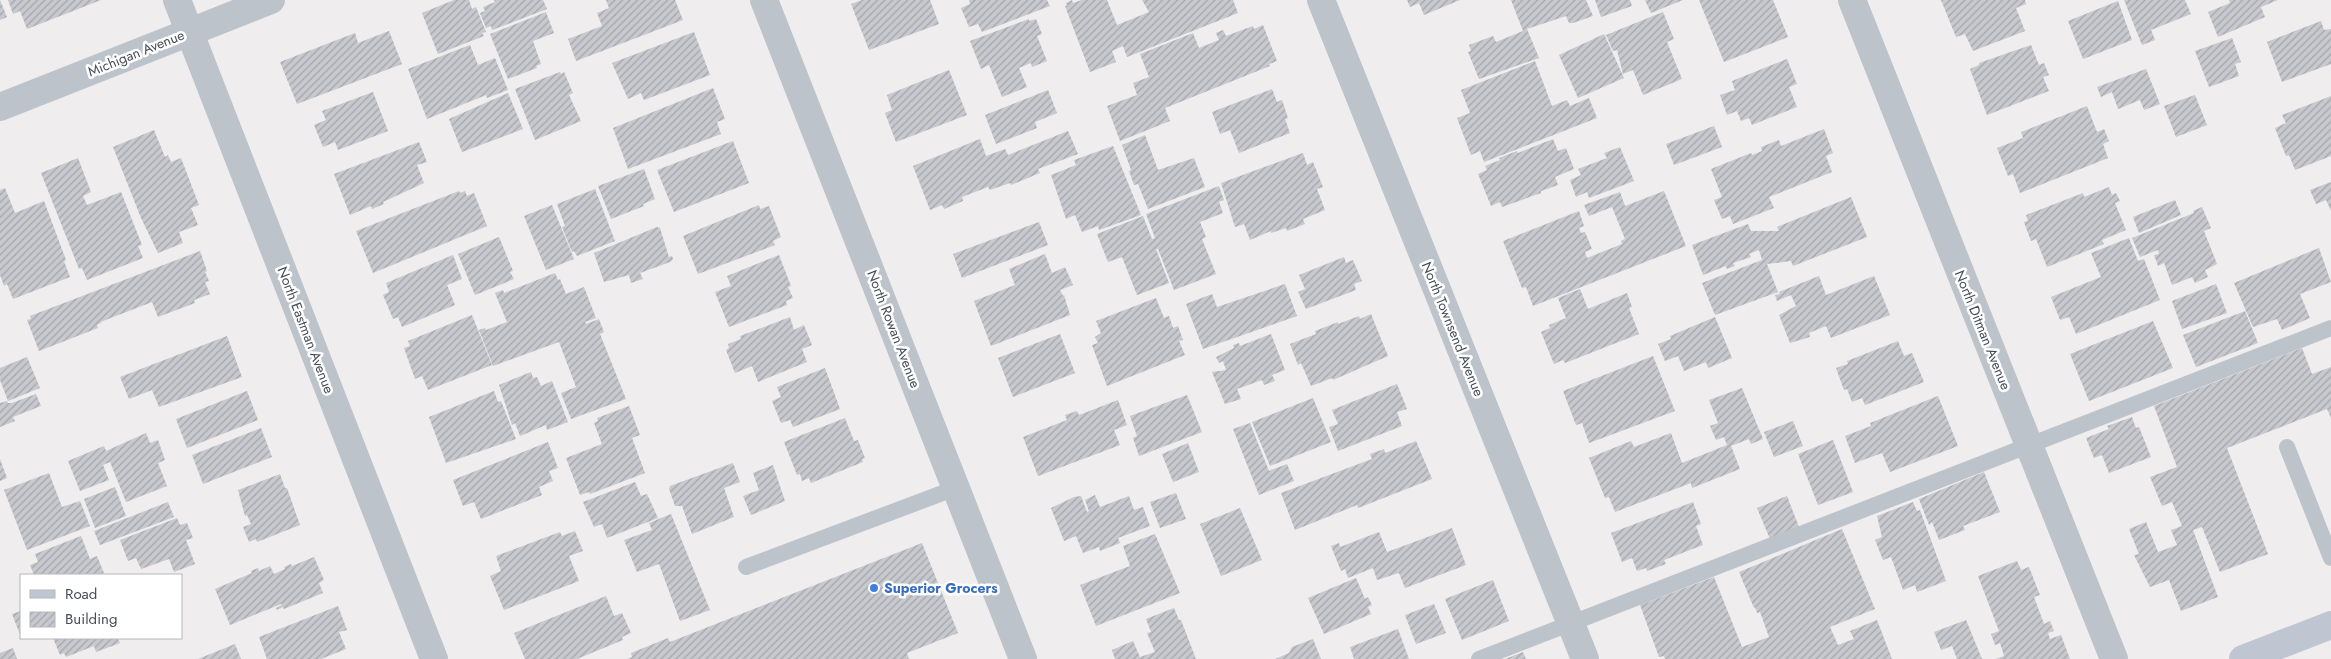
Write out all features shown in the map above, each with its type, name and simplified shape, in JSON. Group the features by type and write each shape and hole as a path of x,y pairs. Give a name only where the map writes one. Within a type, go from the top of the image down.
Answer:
{"main road":[{"path":"2243,659 2331,625"}],"street":[{"name":"North Eastman Avenue","path":"177,0 434,659"},
{"name":"Michigan Avenue","path":"0,107 271,0"},
{"name":"North Rowan Avenue","path":"764,0 1023,659"},
{"name":"North Townsend Avenue","path":"1321,0 1585,659"},
{"name":"North Ditman Avenue","path":"1852,0 2114,659"}],"lane":[{"path":"1479,659 2028,444 2331,328"},
{"path":"2287,447 2331,558"},
{"path":"746,567 892,514 956,488"}],"building":[{"path":"0,0 7,17 0,20"},
{"path":"8,0 101,0 27,29 20,11 13,14"},
{"path":"454,0 469,0 472,9 476,7 486,32 482,33 484,36 438,54 422,13"},
{"path":"494,0 543,0 547,9 492,30 491,26 486,28 480,13 485,11 483,7 495,2"},
{"path":"606,0 675,0 683,20 576,61 568,39 602,26 597,13 609,8"},
{"path":"862,0 930,0 939,24 869,50 851,4"},
{"path":"969,0 1047,0 1050,6 982,32 978,24 969,27 961,8 970,4"},
{"path":"1072,0 1073,3 1082,0 1107,0 1117,25 1149,12 1142,0 1233,0 1238,13 1127,57 1123,46 1112,51 1116,62 1090,72 1065,6 1067,6 1066,3"},
{"path":"1407,0 1460,0 1424,15 1419,3 1410,7"},
{"path":"1511,0 1586,0 1593,16 1569,23 1566,16 1527,29 1539,58 1479,79 1468,52 1471,51 1469,45 1493,36 1496,42 1523,31"},
{"path":"1595,0 1630,0 1632,6 1601,17"},
{"path":"1645,0 1683,0 1651,13"},
{"path":"1699,0 1773,0 1788,37 1724,62"},
{"path":"1941,0 2025,0 2026,4 2016,8 2025,31 1973,51 1965,34 1956,37"},
{"path":"2124,0 2185,0 2191,14 2151,30 2155,40 2142,45"},
{"path":"2229,0 2278,0 2261,7 2265,17 2218,37 2208,12 2230,3"},
{"path":"2118,1 2132,40 2083,59 2068,21"},
{"path":"546,12 554,33 533,41 541,64 536,66 537,68 508,79 490,34"},
{"path":"1663,12 1674,39 1667,42 1682,79 1643,95 1633,70 1623,74 1617,50 1613,51 1606,35"},
{"path":"1029,19 1029,21 1036,19 1042,34 1037,36 1047,61 1032,67 1031,63 1019,68 1027,87 1002,97 989,65 981,69 970,41"},
{"path":"2321,21 2324,30 2331,29 2331,64 2282,82 2267,42"},
{"path":"1263,25 1277,61 1269,64 1270,66 1165,108 1170,121 1120,141 1107,106 1137,95 1133,83 1149,77 1140,54 1193,33 1199,48 1219,40 1216,33 1223,30 1226,36 1253,26 1254,29"},
{"path":"389,31 402,64 297,104 280,62 355,33 358,43"},
{"path":"694,32 710,75 644,100 641,93 628,99 612,63"},
{"path":"1604,34 1624,78 1578,98 1559,55"},
{"path":"2232,38 2241,62 2235,64 2239,76 2209,87 2195,51"},
{"path":"470,45 478,65 495,58 508,90 487,98 486,95 427,119 408,69"},
{"path":"2031,45 2039,65 2044,63 2049,75 2043,77 2049,91 1987,115 1970,69 1979,65 1979,63"},
{"path":"1787,59 1797,84 1789,87 1797,107 1752,125 1749,118 1741,121 1737,111 1727,115 1720,95 1735,90 1732,81"},
{"path":"1535,61 1552,106 1567,100 1570,106 1589,98 1597,118 1484,162 1480,151 1471,155 1457,118 1470,113 1461,90"},
{"path":"2146,69 2160,104 2144,110 2140,100 2118,109 2112,92 2101,97 2097,87"},
{"path":"949,70 967,115 896,142 885,113 892,110 887,95"},
{"path":"560,72 561,74 564,72 573,93 569,95 581,121 535,140 515,89"},
{"path":"713,88 725,119 717,122 721,134 628,169 613,128"},
{"path":"1272,89 1277,102 1282,100 1288,118 1285,119 1290,133 1239,153 1230,130 1220,134 1212,112"},
{"path":"1048,90 1057,113 1035,122 1037,128 996,144 985,115"},
{"path":"373,92 388,131 338,150 335,142 323,147 314,125 326,120 322,111"},
{"path":"508,93 523,129 462,152 449,119"},
{"path":"2195,95 2207,125 2176,137 2164,106"},
{"path":"2331,96 2331,156 2295,170 2289,155 2286,156 2275,128 2286,123 2282,115"},
{"path":"2087,106 2097,132 2104,129 2109,141 2103,144 2108,158 2020,193 2013,174 2008,176 1997,148 2023,138 2021,132"},
{"path":"1714,126 1722,147 1674,165 1666,144"},
{"path":"1824,129 1833,153 1826,156 1832,172 1769,197 1774,208 1733,224 1730,216 1722,219 1714,200 1722,197 1711,169 1751,153 1752,155 1762,151 1761,147 1779,140 1781,146"},
{"path":"154,130 165,157 168,155 171,162 181,158 199,205 191,208 198,225 179,232 183,243 158,253 141,218 113,147"},
{"path":"1068,131 1078,154 1038,169 1040,173 1011,185 1010,183 990,190 988,187 962,197 963,201 944,209 942,205 930,210 913,166 980,139 986,156 1005,149 1008,155"},
{"path":"1145,135 1158,170 1194,158 1205,187 1148,209 1138,184 1134,185 1122,145"},
{"path":"1553,139 1558,151 1566,148 1574,169 1555,177 1558,185 1541,191 1541,193 1502,207 1500,202 1491,206 1478,174 1487,170 1485,166 1500,160 1499,158 1517,151 1518,153"},
{"path":"733,141 749,183 674,212 657,170"},
{"path":"419,142 427,162 417,165 424,183 383,202 384,204 372,209 371,206 350,215 334,174"},
{"path":"1113,146 1141,215 1099,230 1098,226 1082,232 1075,215 1066,219 1051,175 1076,165 1074,160"},
{"path":"1620,147 1634,181 1589,198 1587,192 1576,197 1570,180 1581,175 1578,169 1607,158 1604,153"},
{"path":"1303,153 1307,165 1313,162 1323,187 1317,189 1325,210 1303,219 1305,224 1287,231 1286,228 1271,233 1271,231 1250,240 1244,224 1235,227 1221,183"},
{"path":"78,158 91,192 83,196 87,205 121,192 142,245 138,246 143,258 87,280 82,268 79,269 41,173"},
{"path":"644,169 655,199 643,204 644,206 611,219 598,186"},
{"path":"2331,182 2331,211 2326,200 2316,204 2310,190"},
{"path":"1219,186 1224,200 1219,202 1223,213 1200,222 1206,237 1202,239 1216,274 1174,290 1158,249 1156,249 1169,283 1137,295 1122,257 1108,262 1097,234 1143,216 1152,239 1155,238 1146,214"},
{"path":"2109,187 2112,195 2116,193 2120,201 2115,203 2126,230 2102,240 2104,244 2047,267 2036,239 2031,241 2024,222 2028,221 2026,215 2083,193 2084,197"},
{"path":"5,188 15,213 44,201 66,260 64,261 70,277 13,299 7,284 4,286 0,275 0,190"},
{"path":"595,189 615,241 577,256 574,251 572,252 562,227 565,226 557,204"},
{"path":"459,191 460,193 465,191 467,196 474,193 487,226 373,273 356,231"},
{"path":"1664,191 1686,246 1533,306 1526,287 1522,288 1503,241 1579,211 1584,226 1579,228 1581,233 1585,232 1592,249 1585,252 1587,258 1622,244 1621,241 1625,239 1612,207 1589,216 1584,205 1620,192 1625,206"},
{"path":"1851,197 1867,237 1793,266 1791,261 1767,264 1778,292 1715,315 1702,283 1762,260 1759,250 1749,254 1751,257 1733,263 1735,266 1727,269 1726,266 1703,275 1692,245 1748,224 1751,231 1779,231 1777,227"},
{"path":"2175,200 2181,215 2139,233 2133,217"},
{"path":"552,205 574,259 546,270 524,216"},
{"path":"759,205 760,209 769,206 781,237 773,241 775,245 698,274 683,236"},
{"path":"2202,207 2211,228 2204,231 2217,264 2205,270 2208,277 2195,283 2192,277 2172,285 2164,263 2158,266 2154,255 2159,254 2158,250 2140,257 2132,238 2194,213 2193,211"},
{"path":"1039,222 1048,245 962,278 953,254"},
{"path":"657,227 660,228 669,257 672,256 673,259 670,262 640,273 643,279 631,283 629,275 604,282 594,253"},
{"path":"499,237 513,271 510,272 514,279 475,295 458,254"},
{"path":"2129,238 2138,261 2144,259 2160,300 2076,334 2069,317 2060,320 2051,297 2101,277 2091,253"},
{"path":"2319,248 2331,282 2300,294 2310,318 2282,330 2277,319 2253,327 2234,283"},
{"path":"200,251 207,271 205,272 209,281 205,282 210,294 194,300 195,303 158,317 152,302 103,321 97,325 98,328 39,351 27,320 31,319 30,316"},
{"path":"1045,254 1052,273 1065,267 1073,285 1060,290 1064,295 1070,315 991,346 974,301 1015,285 1009,269"},
{"path":"453,255 462,279 447,285 455,305 402,327 398,317 393,319 383,295 389,292 386,283"},
{"path":"779,255 791,286 788,287 793,298 786,301 787,305 729,327 715,292 731,286 727,276"},
{"path":"1344,257 1346,263 1353,260 1362,281 1354,284 1356,290 1306,309 1298,292 1305,289 1299,275"},
{"path":"555,273 558,280 560,279 566,294 584,287 596,318 585,322 586,324 599,319 604,332 600,334 626,399 571,419 561,393 576,387 559,342 493,366 479,330 485,328 486,330 507,322 495,293 503,290 504,293"},
{"path":"1819,276 1826,295 1874,276 1890,315 1831,338 1826,326 1809,333 1810,337 1790,343 1779,315 1796,306 1791,295 1777,301 1775,295"},
{"path":"1285,284 1297,316 1203,349 1186,304 1212,294 1217,307"},
{"path":"2216,284 2227,313 2182,329 2172,301"},
{"path":"1580,289 1588,309 1627,293 1632,307 1629,308 1639,334 1565,363 1563,360 1554,364 1541,332 1550,328 1549,325 1566,318 1558,298"},
{"path":"1156,298 1164,318 1169,316 1173,328 1178,326 1183,340 1179,341 1185,355 1107,386 1092,345 1098,343 1095,337 1101,333 1096,321"},
{"path":"2245,311 2258,343 2196,367 2183,335"},
{"path":"1371,314 1388,356 1333,380 1332,378 1311,386 1301,363 1298,365 1290,344 1316,334 1315,331 1338,322 1338,324 1359,316 1360,319"},
{"path":"472,315 492,365 428,390 422,376 415,379 404,348 410,346 408,341"},
{"path":"790,317 794,330 804,325 812,345 802,349 807,362 758,382 752,366 735,373 726,350 729,348 728,344 741,339 740,336"},
{"path":"1715,317 1732,358 1708,368 1706,362 1684,371 1678,356 1665,361 1658,344 1671,339 1670,336"},
{"path":"2153,321 2173,368 2089,401 2070,354"},
{"path":"1060,334 1075,373 1013,397 998,358"},
{"path":"1271,334 1285,370 1272,375 1275,381 1264,385 1262,380 1237,389 1241,399 1225,404 1212,372 1226,370 1223,361 1219,363 1216,357 1234,348 1233,345 1239,343 1240,346"},
{"path":"227,336 242,377 159,407 152,390 129,399 120,377"},
{"path":"1898,341 1904,356 1912,353 1924,382 1865,405 1862,398 1852,402 1847,389 1844,390 1836,368 1848,364 1847,361"},
{"path":"2302,348 2312,374 2331,367 2331,418 2327,409 2227,448 2268,554 2220,572 2202,527 2193,530 2218,597 2181,611 2169,580 2150,587 2134,555 2139,554 2129,529 2146,522 2158,552 2177,545 2171,530 2182,526 2172,502 2162,506 2150,477 2177,467 2154,406"},
{"path":"1653,356 1675,411 1589,443 1582,423 1576,425 1563,391"},
{"path":"27,357 40,388 8,401 0,380 0,368"},
{"path":"825,368 840,409 793,427 790,420 781,423 772,401 781,397 777,387"},
{"path":"531,372 533,378 537,377 541,386 552,381 568,422 547,430 546,425 520,436 515,423 512,425 499,385"},
{"path":"1397,384 1407,409 1397,412 1402,426 1338,451 1329,427 1338,424 1332,410"},
{"path":"1742,388 1763,439 1751,444 1749,439 1731,446 1740,469 1692,488 1691,483 1615,512 1609,497 1605,498 1589,458 1631,441 1634,447 1671,433 1682,463 1727,445 1724,437 1716,440 1710,426 1718,423 1709,400"},
{"path":"247,391 258,420 187,448 176,419"},
{"path":"494,391 498,402 501,401 516,439 446,463 429,417"},
{"path":"36,394 41,406 13,417 15,421 0,427 0,403 7,401 12,403"},
{"path":"1187,395 1202,432 1139,456 1133,438 1137,436 1130,416"},
{"path":"1938,396 1958,446 1890,472 1882,453 1855,463 1845,436 1871,426 1870,423"},
{"path":"1313,398 1331,442 1270,466 1252,422"},
{"path":"1118,400 1127,425 1114,430 1120,445 1038,476 1023,437 1067,420 1065,415 1077,411 1079,415"},
{"path":"629,406 640,435 632,438 645,473 590,494 589,492 580,495 566,458 602,444 594,423 598,421 597,418"},
{"path":"2132,417 2136,428 2139,427 2151,457 2109,473 2102,455 2094,458 2086,438 2109,429 2107,426"},
{"path":"845,418 854,441 858,440 865,458 862,459 863,462 811,483 809,478 802,481 800,474 797,475 784,442"},
{"path":"1793,421 1803,446 1774,457 1764,432"},
{"path":"1250,423 1269,471 1287,464 1294,481 1259,495 1233,429"},
{"path":"261,428 272,457 203,484 192,455"},
{"path":"146,433 150,443 158,440 165,460 158,463 167,486 126,502 110,462 103,465 109,480 80,491 68,461 104,446 106,451"},
{"path":"1833,440 1853,492 1818,505 1798,454"},
{"path":"1416,441 1432,479 1358,508 1357,505 1295,530 1281,493 1372,459 1370,454 1384,449 1385,453"},
{"path":"548,442 558,468 549,471 553,481 539,487 542,495 481,519 474,502 463,506 453,480"},
{"path":"1188,443 1199,472 1173,482 1162,454"},
{"path":"0,459 7,478 0,481"},
{"path":"733,463 740,482 724,488 734,517 692,534 682,506 675,506 669,489 670,486"},
{"path":"773,465 785,501 751,515 743,496 759,490 753,473"},
{"path":"1984,472 2000,512 1963,526 1965,530 1939,540 1932,522 1929,525 1919,499"},
{"path":"49,473 62,507 80,501 90,526 27,550 4,490"},
{"path":"280,474 300,525 257,542 256,539 249,542 243,527 251,524 247,515 245,516 238,490"},
{"path":"635,482 641,496 647,494 658,518 607,538 602,524 594,527 583,502"},
{"path":"115,487 126,516 95,528 84,499"},
{"path":"1176,493 1186,519 1160,528 1150,502"},
{"path":"1095,495 1100,507 1129,496 1134,510 1143,507 1150,526 1118,538 1120,543 1100,551 1099,547 1083,553 1076,536 1064,541 1051,508 1074,497 1081,496 1087,512 1089,511 1085,500"},
{"path":"1787,496 1799,527 1770,539 1757,508"},
{"path":"168,502 174,517 100,545 94,531"},
{"path":"1693,502 1701,524 1696,526 1703,545 1664,560 1666,564 1647,571 1646,568 1637,571 1632,558 1622,562 1611,533"},
{"path":"1913,502 1917,511 1920,510 1946,581 1917,592 1915,585 1903,590 1891,557 1883,560 1875,540 1882,537 1877,516"},
{"path":"1240,508 1262,560 1221,576 1200,524"},
{"path":"671,514 710,610 680,621 659,564 637,572 624,540 652,530 649,523"},
{"path":"177,518 180,525 187,523 193,538 186,540 195,564 174,572 169,559 141,569 136,558 128,561 120,540"},
{"path":"1452,528 1466,565 1405,588 1399,573 1377,580 1373,568 1348,578 1345,569 1341,571 1331,546 1339,543 1340,547 1379,532 1387,552"},
{"path":"1842,529 1875,609 1830,627 1838,645 1854,639 1850,631 1877,620 1892,659 1665,659 1664,656 1659,657 1640,605 1714,577 1742,647 1769,637 1760,612 1757,613 1754,608 1739,572"},
{"path":"575,531 583,551 569,556 579,581 504,610 490,576 501,571 496,556 560,532 562,536"},
{"path":"1155,534 1180,593 1096,626 1080,585 1130,566 1123,546"},
{"path":"81,536 90,559 97,556 104,573 34,574 30,565 38,562 35,554"},
{"name":"Superior Grocers","path":"922,543 958,633 907,653 909,659 627,659 632,657 631,653 668,638 670,642"},
{"path":"314,557 324,580 319,583 323,593 277,610 276,608 281,604 230,625 215,589 252,573 251,571 258,568 259,571 270,566 274,574 291,564 292,566"},
{"path":"2017,561 2021,570 2029,567 2040,595 2034,597 2044,624 2050,621 2054,631 2048,633 2050,639 2061,635 2070,659 1996,659 2004,656 2000,643 1995,645 1991,634 1999,631 1978,576"},
{"path":"1356,578 1365,599 1368,597 1372,605 1368,607 1371,614 1324,634 1308,598"},
{"path":"1493,580 1509,621 1462,640 1445,599"},
{"path":"606,596 614,616 622,613 631,633 622,637 623,640 577,659 525,659 514,633"},
{"path":"1434,604 1446,633 1416,644 1405,615"},
{"path":"338,606 347,630 339,632 346,649 321,659 267,659 259,637"},
{"path":"1174,608 1179,620 1181,620 1196,659 1115,659 1112,650 1133,641 1140,657 1155,652 1147,633 1151,632 1146,619"},
{"path":"20,611 20,634 12,614"},
{"path":"1966,620 1982,659 1957,659 1952,646 1941,650 1934,632"},
{"path":"1398,629 1409,659 1354,659 1350,647"},
{"path":"53,639 118,639 120,643 96,652 94,646 66,657 64,653 60,655"},
{"path":"1313,639 1321,659 1275,659 1289,653 1292,647"},
{"path":"235,644 241,659 198,659"},
{"path":"13,648 17,659 0,659 0,653"},
{"path":"1523,652 1526,659 1505,659"}],"place":[{"name":"Superior Grocers","path":"874,588"}]}
